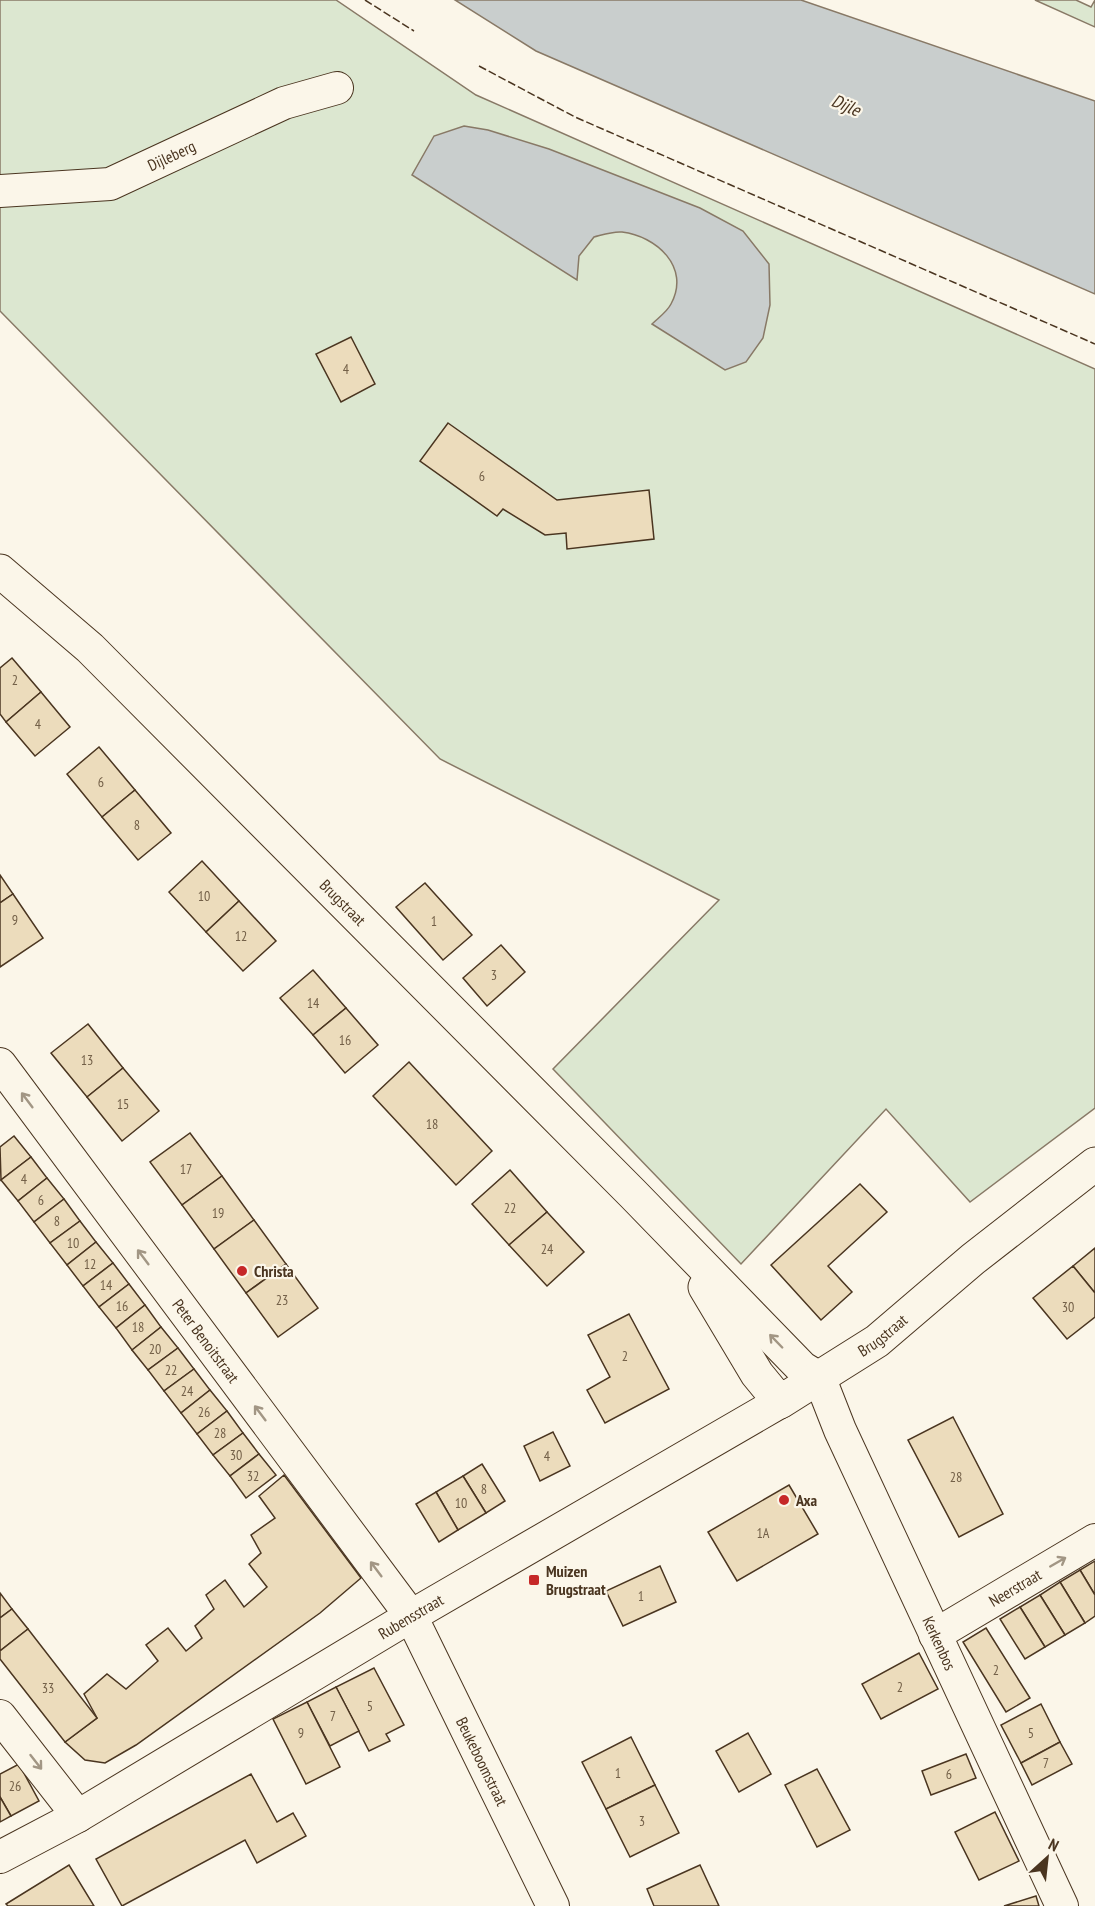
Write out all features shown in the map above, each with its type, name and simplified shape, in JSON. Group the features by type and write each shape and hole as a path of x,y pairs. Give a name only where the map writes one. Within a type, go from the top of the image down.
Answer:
{"street":[{"name":"Dijleberg","path":"0,191 110,184 284,103 337,88"},
{"name":"Brugstraat","path":"0,571 90,648 802,1368 820,1379 877,1341 973,1259 1095,1164"},
{"name":"Peter Benoitstraat","path":"0,1064 411,1616"},
{"name":"Brugstraat","path":"678,1241 757,1374 780,1402"},
{"name":"Rubensstraat","path":"0,1857 78,1816 411,1616 820,1379"},
{"name":"Kerkenbos","path":"820,1379 840,1430 1062,1906"},
{"name":"Neerstraat","path":"935,1635 1095,1540"},
{"name":"Beukeboomstraat","path":"411,1616 553,1906"},
{"path":"0,1716 78,1816"}],"green space":[{"path":"0,0 336,0 476,95 1095,369 1095,1108 970,1202 886,1109 741,1264 553,1069 719,900 440,759 0,311"},
{"path":"1035,0 1076,0 1091,7 1095,0 1095,27"}],"water":[{"name":"Dijle","path":"455,0 801,0 1095,101 1095,294 536,51"},
{"path":"464,126 488,130 549,149 700,208 743,231 769,264 770,305 763,338 746,362 725,370 652,324 671,304 677,278 667,256 647,240 622,232 594,237 579,256 577,280 412,175 434,136"}],"building":[{"path":"351,337 375,384 341,402 316,354"},
{"path":"448,423 557,500 649,490 654,539 567,549 566,533 545,535 503,509 497,516 420,461"},
{"path":"12,658 41,692 6,722 0,714 0,668"},
{"path":"41,692 70,727 35,756 6,722"},
{"path":"99,747 135,790 102,817 67,774"},
{"path":"135,790 171,833 138,860 102,817"},
{"path":"202,861 239,901 206,932 169,892"},
{"path":"0,875 13,894 0,903"},
{"path":"425,883 472,935 443,960 396,907"},
{"path":"13,894 43,938 0,967 0,903"},
{"path":"239,901 276,941 243,971 206,932"},
{"path":"501,945 525,972 487,1006 463,978"},
{"path":"313,970 346,1008 313,1035 280,998"},
{"path":"346,1008 378,1045 345,1073 313,1035"},
{"path":"88,1024 123,1068 87,1097 51,1053"},
{"path":"409,1062 492,1151 456,1185 373,1096"},
{"path":"123,1068 159,1111 122,1141 87,1097"},
{"path":"190,1133 222,1176 182,1205 150,1162"},
{"path":"14,1136 31,1157 1,1180 0,1147"},
{"path":"31,1157 47,1178 18,1201 1,1180"},
{"path":"510,1170 547,1212 509,1245 472,1204"},
{"path":"222,1176 254,1220 214,1249 182,1205"},
{"path":"47,1178 64,1199 34,1222 18,1201"},
{"path":"860,1184 887,1212 828,1266 852,1292 821,1320 771,1265"},
{"path":"64,1199 80,1221 50,1243 34,1222"},
{"path":"547,1212 584,1252 547,1286 509,1245"},
{"path":"254,1220 286,1264 246,1293 214,1249"},
{"path":"80,1221 96,1242 67,1265 50,1243"},
{"path":"96,1242 113,1263 83,1286 67,1265"},
{"path":"1095,1248 1095,1293 1073,1266"},
{"path":"113,1263 129,1284 99,1307 83,1286"},
{"path":"286,1264 318,1308 278,1337 246,1293"},
{"path":"1073,1266 1095,1293 1095,1317 1067,1339 1033,1298"},
{"path":"129,1284 145,1305 116,1328 99,1307"},
{"path":"145,1305 161,1327 132,1350 116,1328"},
{"path":"629,1314 669,1389 605,1423 587,1390 610,1377 588,1335"},
{"path":"161,1327 178,1348 148,1370 132,1350"},
{"path":"178,1348 194,1369 164,1391 148,1370"},
{"path":"194,1369 210,1390 181,1413 164,1391"},
{"path":"210,1390 227,1411 197,1434 181,1413"},
{"path":"227,1411 243,1433 213,1455 197,1434"},
{"path":"953,1417 1003,1514 959,1537 908,1440"},
{"path":"553,1432 570,1466 540,1481 524,1446"},
{"path":"243,1433 259,1454 230,1476 213,1455"},
{"path":"259,1454 276,1475 246,1498 230,1476"},
{"path":"482,1464 505,1501 486,1513 463,1476"},
{"path":"284,1475 361,1578 320,1613 136,1745 105,1763 85,1760 65,1742 97,1718 84,1694 107,1674 126,1689 158,1661 146,1645 168,1628 186,1651 202,1638 195,1626 214,1609 206,1595 225,1580 244,1607 267,1587 249,1564 261,1553 251,1535 275,1518 259,1496"},
{"path":"463,1476 486,1513 458,1530 436,1492"},
{"path":"789,1485 818,1534 737,1581 708,1532"},
{"path":"436,1492 458,1530 439,1542 416,1504"},
{"path":"1095,1561 1095,1595 1080,1570"},
{"path":"660,1566 676,1602 623,1626 606,1591"},
{"path":"1080,1570 1095,1595 1095,1616 1085,1623 1060,1582"},
{"path":"1060,1582 1085,1623 1065,1635 1040,1595"},
{"path":"0,1593 12,1609 0,1618"},
{"path":"1040,1595 1065,1635 1045,1647 1020,1607"},
{"path":"1020,1607 1045,1647 1025,1659 1000,1619"},
{"path":"12,1609 28,1629 0,1651 0,1618"},
{"path":"986,1628 1030,1698 1006,1712 963,1642"},
{"path":"28,1629 97,1718 65,1742 0,1659 0,1651"},
{"path":"919,1653 938,1689 881,1719 862,1684"},
{"path":"374,1668 404,1725 386,1734 390,1741 369,1751 336,1687"},
{"path":"336,1687 359,1731 330,1746 307,1702"},
{"path":"307,1702 340,1767 306,1784 273,1719"},
{"path":"1041,1704 1060,1742 1021,1763 1001,1725"},
{"path":"748,1733 771,1774 739,1792 716,1751"},
{"path":"631,1737 655,1785 606,1809 582,1762"},
{"path":"1060,1742 1072,1764 1032,1785 1021,1763"},
{"path":"966,1754 976,1778 931,1795 922,1771"},
{"path":"19,1764 39,1801 11,1816 0,1797 0,1774"},
{"path":"817,1769 850,1830 817,1847 785,1785"},
{"path":"251,1774 277,1822 293,1813 306,1836 257,1863 245,1840 122,1906 96,1859"},
{"path":"655,1785 679,1833 630,1857 606,1809"},
{"path":"0,1797 11,1816 0,1822"},
{"path":"995,1812 1019,1861 979,1880 955,1832"},
{"path":"69,1865 94,1906 8,1906 6,1904"},
{"path":"700,1865 719,1906 654,1906 647,1889"},
{"path":"1036,1896 1039,1906 1004,1906"}],"fence":[{"path":"365,0 414,31"},
{"path":"479,66 575,117 1095,344"}],"place":[{"name":"Christa","path":"242,1271"},
{"name":"Axa","path":"784,1500"},
{"name":"Muizen Brugstraat","path":"534,1580"}]}
